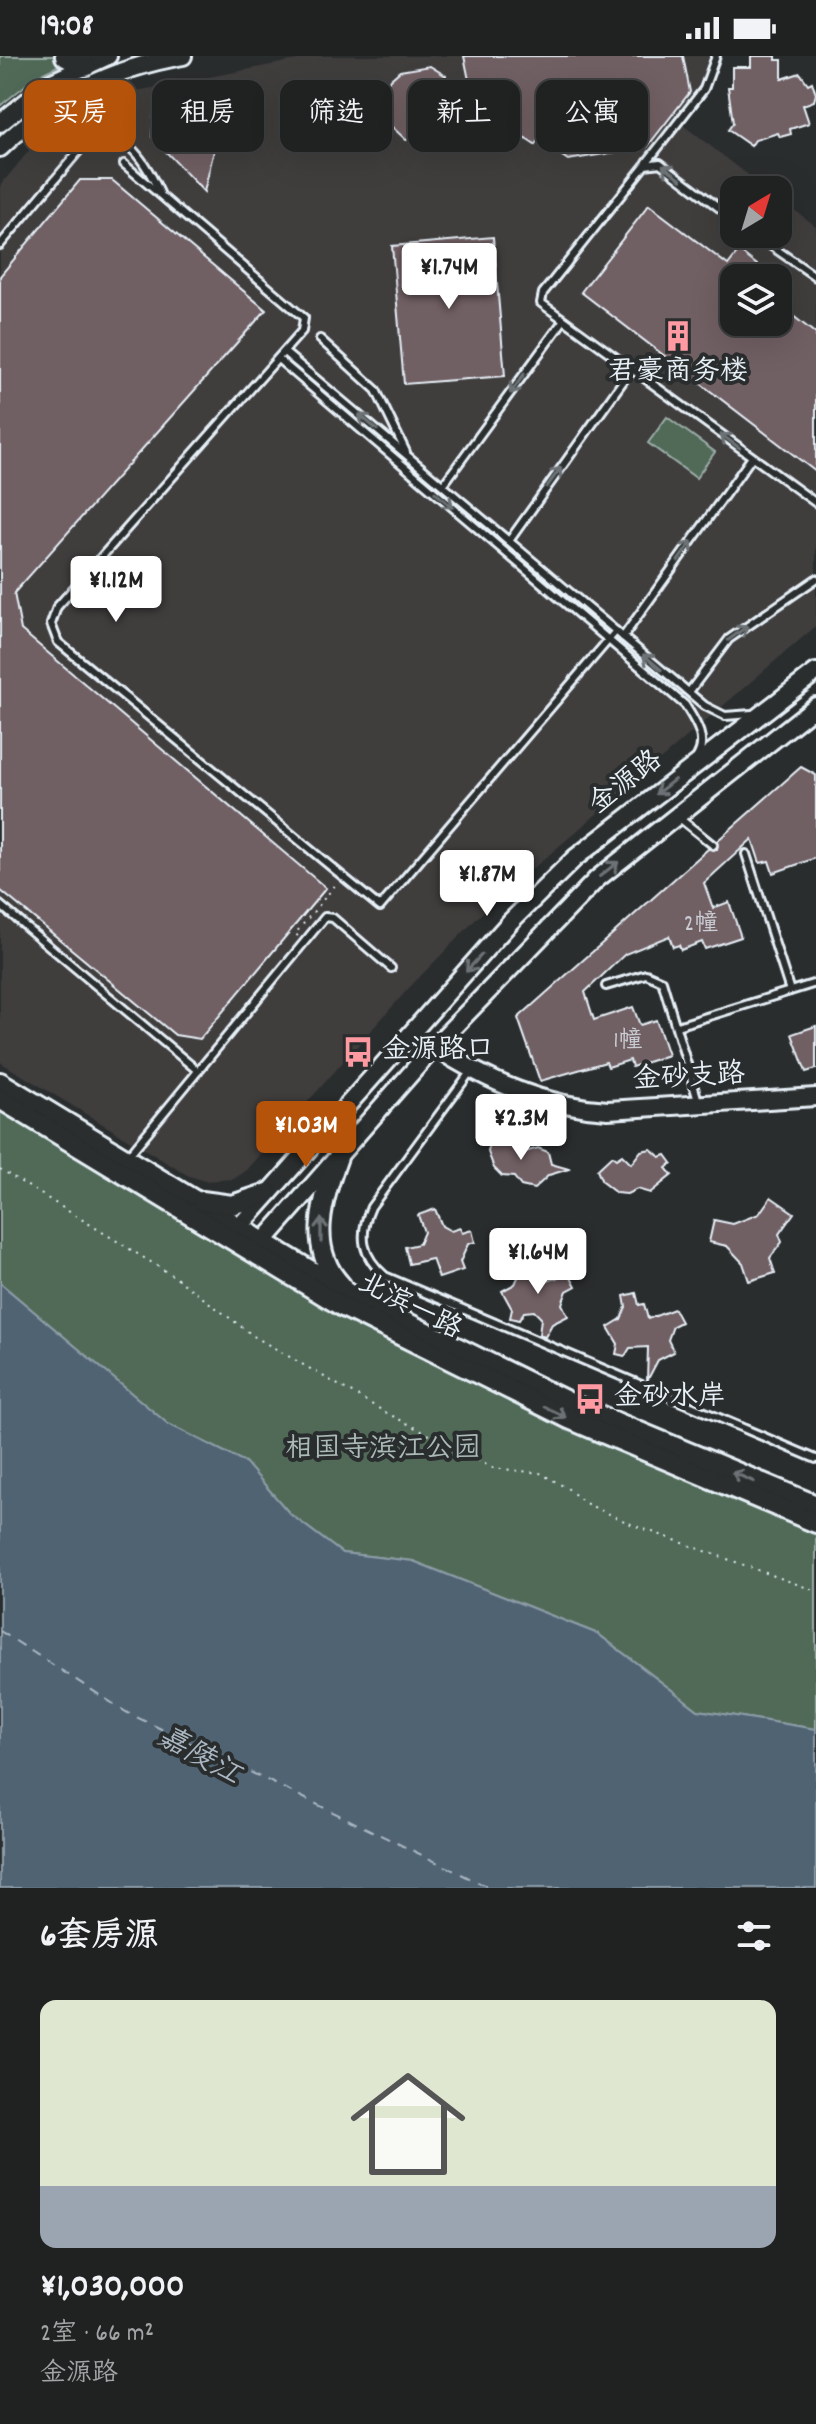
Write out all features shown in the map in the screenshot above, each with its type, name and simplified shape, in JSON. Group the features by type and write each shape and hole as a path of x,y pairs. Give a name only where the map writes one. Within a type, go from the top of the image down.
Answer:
{"main road":[{"path":"0,123 76,61 108,56"},
{"path":"0,148 24,125 64,97 104,77 183,56"},
{"name":"金源路","path":"233,1233 521,912 575,858 816,672"},
{"name":"金源路","path":"257,1249 434,1047 597,879 816,706"},
{"name":"金砂支路","path":"434,1047 471,1071 543,1101 574,1108 608,1110 816,1097"},
{"name":"北滨一路","path":"0,1082 191,1198 233,1233"},
{"name":"北滨一路","path":"0,1099 233,1233 343,1307 569,1419 816,1523"},
{"path":"319,1136 316,1149 321,1156 338,1157 323,1197 320,1235 330,1273 351,1295"},
{"path":"191,1198 232,1205 268,1193"},
{"name":"北滨一路","path":"257,1249 575,1405 816,1505"}],"lane":[{"path":"716,56 704,89 543,293 541,303 816,503"},
{"path":"0,245 83,146 94,139 106,136 121,140 140,155 162,196"},
{"path":"645,165 660,163 720,208"},
{"path":"124,164 304,318 302,331 57,607 51,624 58,642 374,906 385,905 616,631"},
{"path":"774,248 816,277"},
{"path":"443,485 563,321"},
{"path":"320,339 376,390 419,479"},
{"path":"284,352 689,692 725,716 740,717 767,709"},
{"path":"278,359 685,705 701,738 702,749 692,766"},
{"path":"509,541 631,370"},
{"path":"623,637 752,457"},
{"path":"689,692 729,639 816,579"},
{"path":"677,816 713,845"},
{"path":"746,854 790,991"},
{"path":"0,905 198,1071"},
{"path":"126,1159 325,917 333,918 391,968"},
{"path":"606,986 646,974 655,976 667,988 699,1104"},
{"path":"677,1026 816,983"},
{"path":"471,1071 371,1207 363,1226 369,1262 385,1276 816,1459"}],"path":[{"path":"295,934 341,878"},
{"path":"0,1169 175,1277 255,1337 385,1412 493,1468 540,1473 567,1488 585,1503 633,1525 816,1591"}],"shaded area":[{"path":"318,56 709,56 701,85 675,119 750,176 720,176 720,248 792,248 792,208 816,226 816,626 486,909 408,989 247,1170 234,1179 204,1181 187,1175 0,1062 0,186 28,152 136,152 136,91 152,88 152,152 264,152 264,80 193,80"}],"green space":[{"path":"0,56 78,56 32,80 24,80 24,87 0,106"},
{"path":"667,417 715,452 696,478 648,443"},
{"name":"相国寺滨江公园","path":"0,1110 248,1262 335,1311 816,1530 816,1729 698,1710 598,1634 413,1561 342,1553 290,1514 245,1462 168,1424 0,1283"}],"water":[{"name":"嘉陵江","path":"0,1283 168,1424 245,1462 290,1514 342,1553 413,1561 598,1634 698,1710 816,1729 816,1888 0,1888"}],"building":[{"path":"464,56 683,56 690,92 648,146 648,80 536,80 535,145 520,135 520,80 469,80"},
{"path":"751,56 776,56 776,60 782,60 782,79 800,73 808,84 812,82 816,94 814,101 803,105 809,123 790,129 791,134 780,137 778,133 755,140 751,146 728,130 733,123 728,87 732,87 732,67 751,67"},
{"path":"430,66 446,76 447,80 408,80 406,140 392,127 390,80 400,71"},
{"path":"166,152 214,152 204,192"},
{"path":"556,152 617,152 568,160"},
{"path":"80,180 112,180 266,310 14,593 21,630 326,888 200,1039 175,1035 0,890 0,276"},
{"name":"君豪商务楼","path":"649,205 727,264 720,264 720,336 792,336 792,315 816,334 816,472 581,292"},
{"path":"493,237 505,376 404,384 392,246"},
{"name":"君豪商务楼","path":"739,251 756,264 729,264"},
{"path":"801,767 816,775 816,858 773,873 769,861 760,863 752,839 704,883 713,908 729,902 741,937 705,949 702,942 681,950 679,945 673,947 669,936 625,954 585,992 594,1020 633,1007 640,1025 656,1020 668,1055 632,1067 630,1060 608,1067 606,1062 540,1081 518,1018 708,849 717,849 717,841"},
{"path":"816,1026 816,1069 806,1072 792,1034"},
{"path":"511,1136 520,1141 522,1153 538,1148 548,1152 551,1164 569,1169 549,1175 534,1189 521,1186 514,1177 502,1176 494,1168 488,1152 491,1139"},
{"path":"651,1149 660,1157 666,1155 672,1163 666,1168 672,1175 650,1193 637,1189 627,1194 616,1193 602,1182 597,1170 612,1156 616,1159 622,1155 631,1164 641,1151"},
{"path":"771,1197 794,1213 779,1234 782,1242 770,1258 775,1273 749,1281 743,1263 727,1246 709,1242 714,1220 733,1224 759,1214"},
{"path":"435,1209 442,1226 451,1231 460,1228 462,1233 472,1230 475,1242 468,1244 460,1262 463,1270 439,1278 432,1259 409,1264 405,1247 419,1244 424,1232 418,1215"},
{"path":"530,1257 542,1283 569,1273 576,1286 567,1291 562,1304 568,1316 552,1324 545,1337 539,1335 541,1318 534,1311 524,1312 519,1320 510,1318 512,1309 502,1291 515,1284 521,1271 518,1261"},
{"path":"636,1293 639,1305 644,1304 648,1319 674,1309 681,1322 673,1326 668,1340 674,1352 658,1360 647,1381 648,1347 630,1348 625,1356 616,1354 618,1344 608,1327 621,1319 626,1307 624,1296"}],"ferry route":[{"path":"0,1631 126,1712 490,1888"}],"place":[{"name":"君豪商务楼","path":"678,336"},
{"name":"金源路口","path":"358,1052"},
{"name":"金砂水岸","path":"590,1399"}]}
